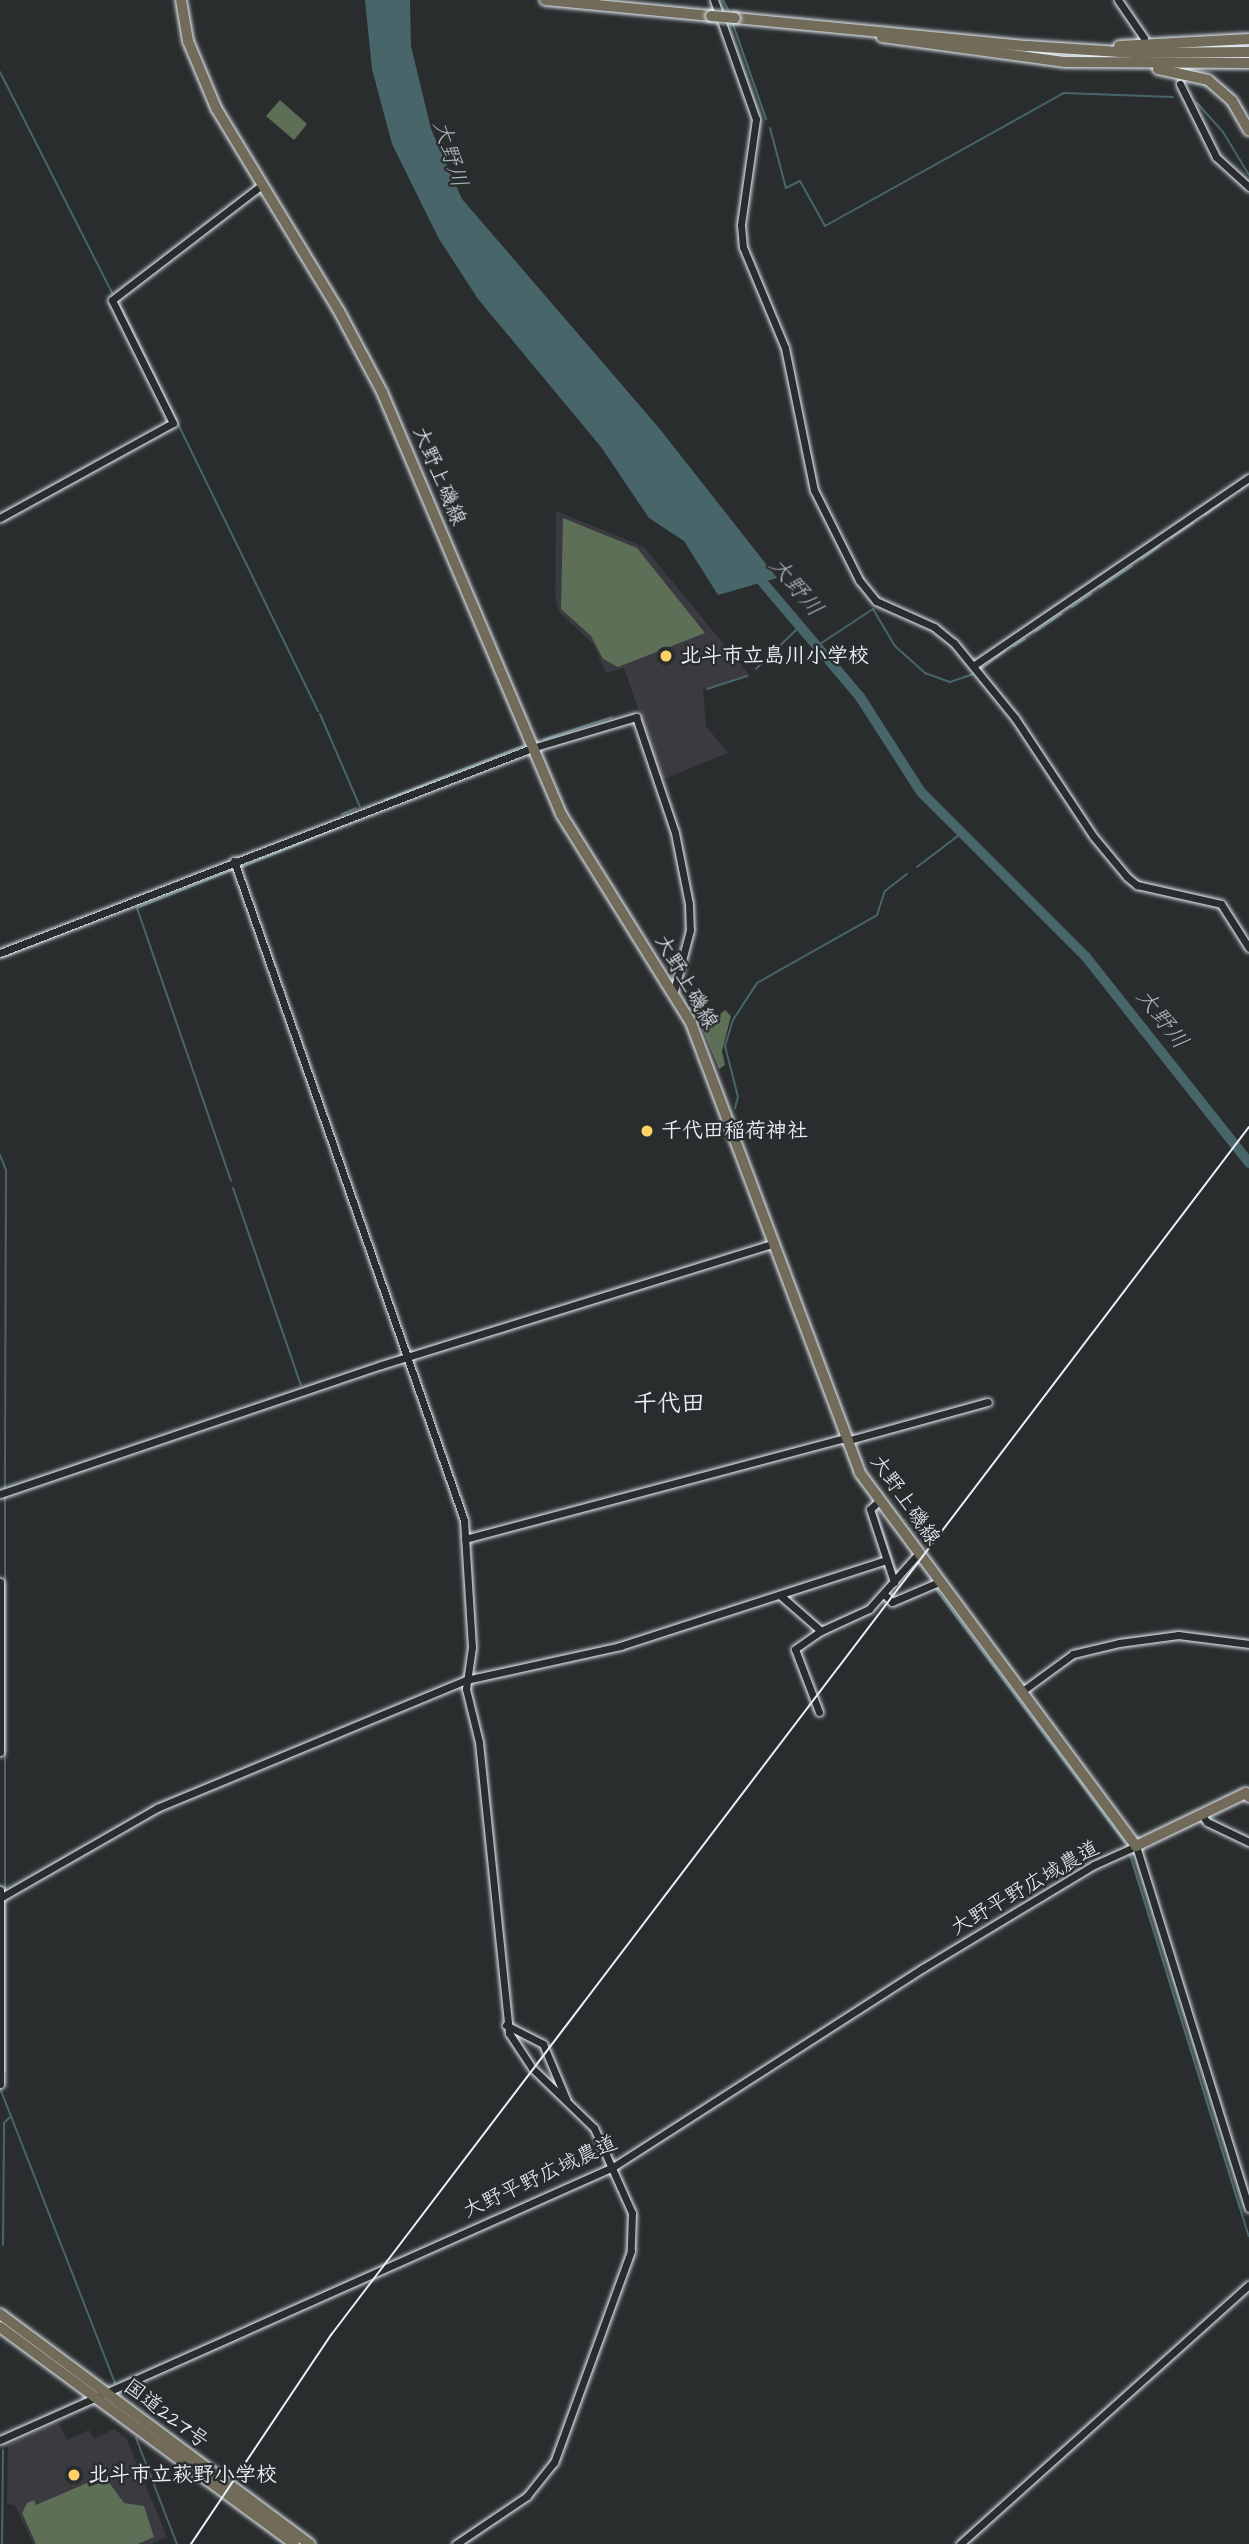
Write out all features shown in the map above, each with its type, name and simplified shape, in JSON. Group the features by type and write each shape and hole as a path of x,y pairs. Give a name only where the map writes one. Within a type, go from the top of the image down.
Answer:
{"highway":[{"path":"545,0 1028,46 1135,53 1249,52"},
{"path":"799,24 1065,62 1249,62"},
{"path":"1028,46 1249,39"},
{"path":"1135,64 1208,80 1232,101 1249,130"},
{"name":"国道227号","path":"0,2314 310,2544"},
{"name":"国道227号","path":"0,2327 293,2544"}],"main road":[{"name":"大野上磯線","path":"181,0 198,70 261,185 340,311 382,392 532,748 580,847 674,991 703,1049 845,1439 879,1501 1136,1846"},
{"path":"1136,1846 1248,1794"}],"street":[{"path":"714,0 756,119 741,225 744,247 785,348 799,403 804,453 821,509 869,595 945,634 1022,729 1093,836 1127,877 1137,885 1221,904 1249,948"},
{"path":"1118,0 1144,38"},
{"path":"1180,84 1216,157 1249,187"},
{"path":"0,518 173,423 112,300 261,185"},
{"path":"973,666 1249,478"},
{"path":"0,953 532,748 636,717 675,833 689,904 690,930 674,991"},
{"path":"234,861 404,1358 461,1511 472,1647 466,1680 481,1758 506,2025 519,2052 594,2128 632,2213 631,2252 554,2462 527,2496 456,2544"},
{"path":"0,1494 404,1358 775,1242"},
{"path":"465,1539 988,1402"},
{"path":"879,1501 870,1509 894,1582"},
{"path":"819,1712 795,1649 821,1631 855,1617 884,1594 918,1554"},
{"path":"0,2083 3,1894 157,1808 466,1680 620,1646 751,1601 781,1596 886,1560"},
{"path":"884,1594 892,1602 939,1581"},
{"path":"0,1582 0,1752"},
{"path":"781,1596 821,1631"},
{"path":"1021,1692 1073,1654 1118,1643 1178,1635 1249,1644"},
{"path":"1200,1814 1207,1822 1249,1842"},
{"path":"1136,1846 1249,2208"},
{"name":"大野平野広域農道","path":"0,2440 613,2167 945,1955 1094,1866 1136,1846"},
{"path":"506,2025 543,2044 567,2102"},
{"path":"960,2544 1249,2285"}],"shaded area":[{"name":"北斗市立島川小学校","path":"556,511 644,547 750,676 703,689 706,726 728,753 662,780 624,668 606,673 593,644 559,612 555,596"},
{"name":"北斗市立萩野小学校","path":"58,2422 67,2440 89,2430 94,2439 114,2429 126,2438 167,2537 151,2544 33,2544 15,2505 7,2504 8,2445"}],"green space":[{"path":"280,100 307,124 294,140 266,116"},
{"path":"563,518 637,548 705,633 618,667 603,659 591,636 561,609"},
{"path":"725,1010 731,1016 722,1051 725,1065 719,1069 703,1030"},
{"path":"107,2480 124,2503 144,2506 154,2537 138,2544 36,2544 22,2513 27,2503 34,2500 36,2505 87,2483 89,2487"}],"water":[{"path":"365,0 410,0 411,46 431,129 462,199 659,428 777,578 718,595 684,541 649,518 601,447 478,299 439,239 392,144 372,69"}],"waterway":[{"path":"723,0 729,12"},
{"path":"733,24 766,119"},
{"path":"0,72 112,293"},
{"path":"770,128 786,188 800,181 825,226 1064,93 1173,97"},
{"path":"1197,103 1223,132 1249,175"},
{"path":"120,305 318,711"},
{"path":"1238,491 1249,483"},
{"path":"1205,515 1225,500"},
{"path":"1171,538 1193,523"},
{"path":"1142,559 1160,546"},
{"path":"1101,587 1132,566"},
{"name":"大野川","path":"754,572 860,697 921,792 1086,957 1249,1163"},
{"path":"1072,607 1091,594"},
{"path":"817,646 873,609 895,646 925,673 950,682 973,674"},
{"path":"1035,632 1062,614"},
{"path":"756,669 800,626"},
{"path":"1014,646 1025,639"},
{"path":"981,669 1005,651"},
{"path":"707,689 747,676"},
{"path":"320,714 360,807"},
{"path":"544,739 612,717"},
{"path":"385,800 522,746"},
{"path":"342,814 356,808"},
{"path":"242,867 383,809"},
{"path":"917,867 963,832"},
{"path":"231,1181 137,908 232,870"},
{"path":"735,1108 738,1097 725,1046 733,1020 757,983 877,915 885,891 907,874"},
{"path":"0,958 178,888"},
{"path":"0,1155 6,1170 5,1488"},
{"path":"233,1188 301,1385"},
{"path":"5,1496 5,1893"},
{"path":"877,1514 896,1571"},
{"path":"935,1588 1124,1842"},
{"path":"1130,1855 1249,2236"},
{"path":"5,1898 5,2072"},
{"path":"0,2088 115,2383"},
{"path":"3,2245 4,2123 11,2116"},
{"path":"136,2438 177,2544"},
{"path":"2,2544 3,2450"}],"railway":[{"path":"191,2544 331,2335 1249,1127"}],"place":[{"name":"北斗市立島川小学校","path":"666,656"},
{"name":"千代田稲荷神社","path":"647,1131"},
{"name":"北斗市立萩野小学校","path":"74,2475"}],"district":[{"name":"千代田","path":"669,1405"}]}
